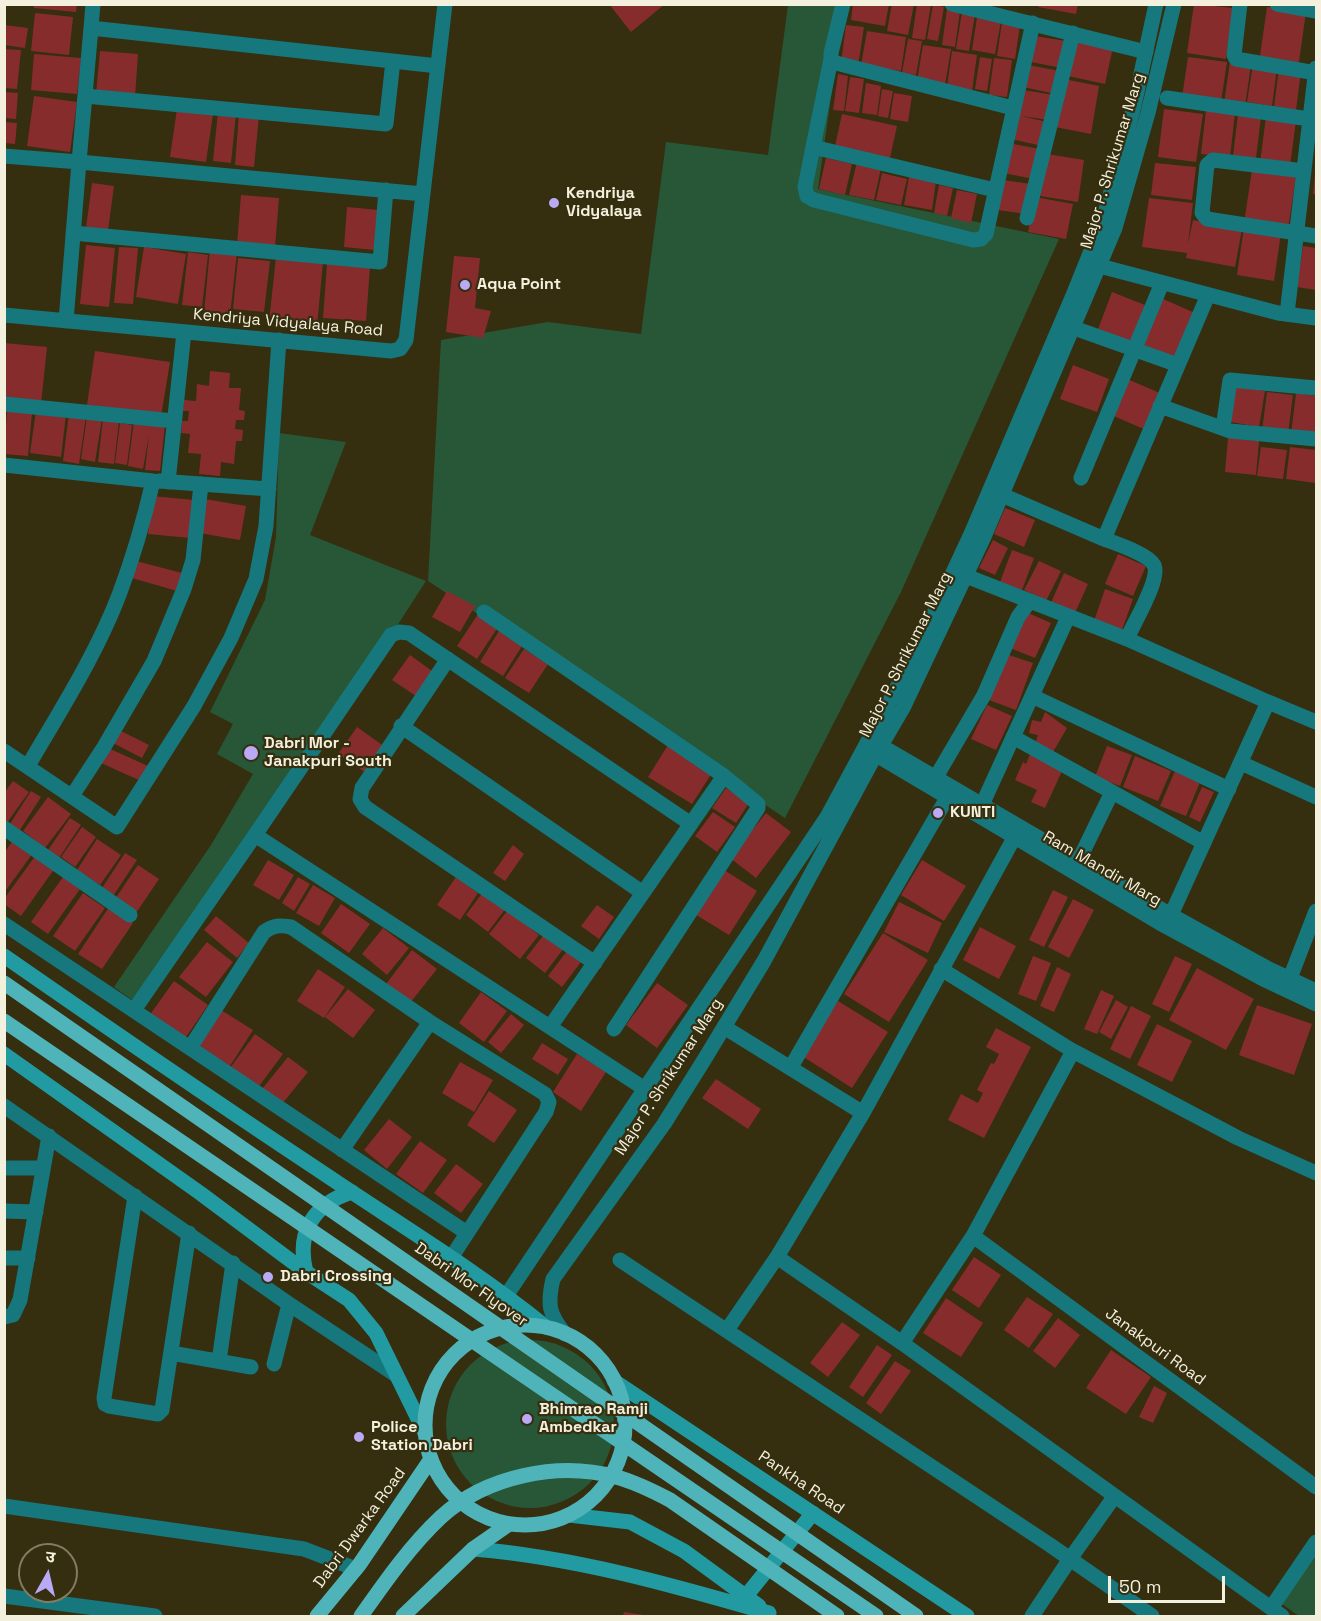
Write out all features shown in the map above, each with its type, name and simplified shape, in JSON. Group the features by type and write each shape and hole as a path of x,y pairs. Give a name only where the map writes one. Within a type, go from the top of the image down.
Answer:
{"main road":[{"path":"4,956 141,1052 451,1258 546,1327"},
{"name":"Dabri Mor Flyover","path":"4,983 916,1617"},
{"path":"4,1021 876,1617"},
{"path":"4,1054 192,1187 306,1272 349,1300 376,1333 425,1433"},
{"path":"306,1272 302,1246 310,1222 328,1202 352,1192"},
{"path":"546,1327 580,1342 594,1353 615,1381 622,1399 625,1438 612,1475 586,1505 569,1515 540,1524 509,1524 474,1511 447,1487 425,1447 426,1414 430,1394 439,1375 451,1358 467,1345 484,1334 504,1328 546,1327"},
{"name":"Pankha Road","path":"615,1381 967,1617"},
{"name":"Dabri Dwarka Road","path":"317,1617 356,1569 431,1459"},
{"path":"361,1617 421,1537 442,1516 467,1498 495,1485 524,1476 554,1471 584,1471 624,1479 643,1486 670,1500 837,1617"},
{"path":"746,1596 813,1513"},
{"path":"569,1515 630,1522 684,1551 772,1615"},
{"path":"404,1617 473,1549 509,1524"},
{"path":"473,1549 561,1560 689,1590 772,1615"}],"street":[{"path":"66,321 93,4"},
{"name":"Kendriya Vidyalaya Road","path":"4,315 391,351 400,349 406,340 445,4"},
{"path":"843,4 805,187 807,196 814,201 973,240 981,239 986,234 1033,23"},
{"path":"952,4 1146,52"},
{"name":"Major P. Shrikumar Marg","path":"506,1296 873,747 903,708 966,576 1074,328 1093,265 1134,106 1156,4"},
{"name":"Major P. Shrikumar Marg","path":"565,1334 555,1321 549,1302 553,1279 664,1124 764,961 873,747 1093,265 1114,228 1149,113 1174,4"},
{"path":"1240,4 1234,55 1236,59 1316,73 1313,119 1304,171 1287,314"},
{"path":"1277,4 1317,11"},
{"path":"91,28 438,66"},
{"path":"1027,218 1072,33"},
{"path":"831,59 836,63 1013,108"},
{"path":"85,96 386,124 393,61"},
{"path":"1167,98 1313,119"},
{"path":"813,147 995,190"},
{"path":"4,156 423,194"},
{"path":"1304,171 1213,160 1207,165 1202,213 1207,219 1317,236"},
{"path":"73,233 380,262 386,190"},
{"path":"1093,265 1287,314 1317,318"},
{"path":"1081,478 1162,283"},
{"path":"1104,539 1208,295"},
{"path":"1074,328 1178,365"},
{"path":"28,766 88,662 118,598 141,535 160,481 174,421 184,332"},
{"path":"4,751 117,827 194,706 231,638 256,579 266,526 279,340"},
{"path":"1223,428 1230,380 1317,388"},
{"path":"4,404 174,421"},
{"path":"1160,406 1230,430 1317,439"},
{"path":"4,465 160,481 269,489"},
{"path":"72,796 104,747 154,661 184,589 193,560 201,484"},
{"path":"1002,495 1144,556 1154,565 1156,575 1127,639"},
{"path":"966,576 1127,639 1317,722"},
{"path":"936,777 984,695 1018,617 1029,602"},
{"path":"484,612 724,776 758,804 758,808 614,1029"},
{"path":"982,805 1068,617"},
{"path":"134,1010 391,635 399,632 409,633 691,824"},
{"path":"448,660 401,726 362,788 360,798 365,807 595,963"},
{"path":"1032,696 1229,789"},
{"path":"1171,915 1268,702"},
{"path":"401,726 643,893"},
{"path":"1013,737 1204,843"},
{"name":"Ram Mandir Marg","path":"873,747 936,777 1288,984 1317,1004"},
{"name":"Ram Mandir Marg","path":"873,747 947,798 1164,926 1288,984 1317,991"},
{"path":"1241,763 1317,797"},
{"path":"550,1027 724,776"},
{"path":"1078,862 1112,792"},
{"path":"791,1067 947,798"},
{"path":"4,828 129,915"},
{"path":"255,835 645,1089"},
{"path":"727,1330 777,1257 863,1113 1014,838"},
{"path":"1288,984 1317,911"},
{"path":"4,924 467,1233"},
{"path":"190,1048 264,932 270,927 280,925 291,927 430,1022 545,1094 549,1102 546,1113 451,1258"},
{"path":"941,969 1073,1051 1238,1138 1317,1173"},
{"path":"342,1149 430,1022"},
{"path":"724,1027 863,1113"},
{"path":"902,1343 973,1236 1073,1051"},
{"path":"4,1106 289,1304 396,1375"},
{"path":"4,1317 13,1315 17,1309 49,1136"},
{"path":"4,1168 43,1168"},
{"path":"135,1196 104,1398 105,1404 160,1413 189,1233"},
{"path":"4,1212 36,1212"},
{"name":"Janakpuri Road","path":"973,1236 1317,1487"},
{"path":"777,1257 902,1343 1276,1612 1317,1542"},
{"path":"4,1258 28,1258"},
{"path":"620,1260 1070,1559 1152,1617"},
{"path":"219,1361 233,1263"},
{"path":"274,1364 289,1304"},
{"path":"171,1353 251,1367"},
{"path":"1032,1617 1114,1497"},
{"path":"4,1506 304,1549 356,1569"},
{"path":"4,1596 155,1617"}],"green space":[{"path":"788,5 844,5 818,189 1059,239 901,592 785,818 428,581 441,340 548,322 641,334 666,142 768,155"},
{"path":"279,433 346,442 310,535 426,581 375,660 135,1002 114,987 211,845 253,774 217,754 233,724 210,712 265,600 276,537"},
{"path":"530,1340 562,1347 576,1354 589,1365 600,1378 607,1392 614,1424 607,1456 600,1470 589,1483 576,1494 562,1501 530,1508 498,1501 484,1494 471,1483 460,1470 453,1456 446,1424 453,1392 460,1378 471,1365 484,1354 498,1347"},
{"path":"1316,1553 1316,1616 1299,1616 1282,1604"}],"building":[{"path":"34,4 77,4 76,12 34,8"},
{"path":"609,4 665,4 631,32"},
{"path":"853,4 889,4 885,26 851,20"},
{"path":"892,4 914,4 908,35 887,31"},
{"path":"917,4 931,4 925,40 912,38"},
{"path":"1039,4 1078,4 1076,14 1038,7"},
{"path":"1194,4 1233,8 1226,59 1187,53"},
{"path":"933,5 944,7 938,41 927,39"},
{"path":"1267,7 1306,12 1298,69 1259,63"},
{"path":"947,9 960,11 955,47 942,45"},
{"path":"962,12 975,14 969,51 956,49"},
{"path":"35,13 73,17 69,55 31,51"},
{"path":"977,17 1001,21 995,54 972,50"},
{"path":"1002,22 1020,25 1015,59 997,56"},
{"path":"4,25 28,28 25,48 4,45"},
{"path":"846,25 864,27 858,66 841,63"},
{"path":"867,31 906,37 901,71 861,65"},
{"path":"1035,36 1066,41 1062,68 1031,62"},
{"path":"908,39 922,41 916,75 902,73"},
{"path":"1075,40 1113,47 1105,84 1068,76"},
{"path":"923,45 951,49 945,85 917,81"},
{"path":"4,49 21,50 17,89 4,88"},
{"path":"100,51 138,54 135,97 96,94"},
{"path":"952,51 977,55 972,91 947,87"},
{"path":"34,54 81,58 77,94 31,90"},
{"path":"980,57 992,59 987,91 975,89"},
{"path":"1188,57 1227,62 1221,102 1182,97"},
{"path":"994,58 1012,60 1007,97 989,95"},
{"path":"1230,62 1251,65 1245,106 1224,103"},
{"path":"1253,64 1277,68 1272,106 1247,102"},
{"path":"1028,65 1060,71 1056,94 1023,87"},
{"path":"1279,68 1301,71 1296,110 1274,107"},
{"path":"838,74 848,76 844,111 833,110"},
{"path":"850,77 864,79 859,113 845,111"},
{"path":"1064,79 1099,86 1091,134 1055,127"},
{"path":"866,83 881,86 877,115 862,113"},
{"path":"882,89 893,91 888,118 878,116"},
{"path":"1023,90 1054,95 1049,120 1021,116 1047,122 1042,146 1011,139"},
{"path":"4,92 18,93 16,119 4,118"},
{"path":"894,93 912,96 908,122 890,119"},
{"path":"34,96 77,102 70,152 27,146"},
{"path":"177,109 213,114 206,162 170,157"},
{"path":"1164,109 1203,114 1196,162 1158,157"},
{"path":"1206,110 1235,113 1230,157 1201,154"},
{"path":"218,112 236,114 231,163 213,161"},
{"path":"239,114 259,116 254,167 235,165"},
{"path":"842,114 897,126 890,158 835,146"},
{"path":"1238,114 1261,117 1256,158 1233,156"},
{"path":"1266,117 1296,121 1290,166 1260,163"},
{"path":"5,122 17,123 15,144 5,143"},
{"path":"1008,143 1040,149 1034,179 1003,173"},
{"path":"1047,154 1084,160 1078,202 1040,196"},
{"path":"826,158 852,164 845,195 819,189"},
{"path":"857,162 881,168 874,200 849,195"},
{"path":"1155,163 1196,167 1192,200 1151,195"},
{"path":"1252,170 1296,176 1288,229 1244,223"},
{"path":"882,173 907,179 901,205 876,200"},
{"path":"1315,173 1316,194 1313,194"},
{"path":"909,177 936,181 932,210 904,205"},
{"path":"1003,180 1031,184 1026,214 998,210"},
{"path":"92,183 114,186 108,231 86,228"},
{"path":"939,185 953,188 947,216 934,213"},
{"path":"957,190 977,194 971,223 951,218"},
{"path":"241,195 279,198 275,247 237,244"},
{"path":"1035,197 1073,204 1066,239 1028,232"},
{"path":"1149,198 1193,203 1188,244 1193,220 1242,229 1235,267 1186,258 1187,253 1142,247"},
{"path":"347,207 379,210 375,250 344,247"},
{"path":"1244,227 1281,233 1274,281 1237,275"},
{"path":"86,245 115,248 109,307 80,304"},
{"path":"1303,246 1316,248 1316,290 1297,287"},
{"path":"119,247 138,248 133,304 114,303"},
{"path":"144,247 186,254 178,304 136,297"},
{"path":"210,249 237,252 230,316 204,313"},
{"path":"188,252 208,255 202,307 182,305"},
{"path":"454,256 480,258 475,308 491,311 483,338 446,332"},
{"path":"276,257 323,261 317,327 269,322"},
{"path":"238,258 270,261 264,312 233,309"},
{"path":"327,264 370,267 366,321 323,318"},
{"path":"1112,292 1145,305 1129,345 1097,332"},
{"path":"1161,298 1195,313 1175,359 1140,344"},
{"path":"4,343 47,347 41,404 4,401"},
{"path":"95,351 170,362 161,416 87,405"},
{"path":"1073,365 1109,379 1097,412 1060,399"},
{"path":"210,371 230,373 229,388 241,388 239,410 245,411 244,420 236,420 235,429 243,430 242,441 236,441 234,464 221,462 220,476 199,474 201,454 188,453 190,434 181,433 182,421 188,421 189,411 183,411 184,400 196,401 197,384 209,386"},
{"path":"1125,378 1162,394 1146,430 1109,414"},
{"path":"1236,386 1265,391 1259,427 1231,422"},
{"path":"1267,392 1293,395 1288,434 1262,431"},
{"path":"1296,393 1316,396 1316,437 1291,434"},
{"path":"7,411 32,413 28,456 4,454"},
{"path":"36,411 66,415 61,457 30,453"},
{"path":"69,413 86,416 79,464 63,461"},
{"path":"87,416 102,419 95,462 81,459"},
{"path":"103,419 119,421 114,464 98,462"},
{"path":"134,421 165,425 160,471 145,470 149,435 143,469 128,466"},
{"path":"120,423 132,425 127,465 115,463"},
{"path":"1228,438 1259,441 1256,475 1225,472"},
{"path":"1261,447 1287,450 1283,479 1257,476"},
{"path":"1290,447 1316,450 1316,483 1286,479"},
{"path":"152,496 194,500 190,538 148,534"},
{"path":"205,499 246,506 240,540 199,533"},
{"path":"1005,508 1035,520 1024,547 994,534"},
{"path":"993,540 1008,548 995,575 979,568"},
{"path":"1012,550 1034,558 1022,590 1000,582"},
{"path":"1118,554 1146,566 1133,596 1105,584"},
{"path":"136,561 182,573 177,591 132,578"},
{"path":"1039,561 1061,571 1046,601 1024,590"},
{"path":"1064,573 1088,584 1074,615 1050,605"},
{"path":"1105,589 1133,599 1121,633 1093,624"},
{"path":"447,591 475,606 460,632 432,617"},
{"path":"1026,612 1051,623 1035,658 1010,648"},
{"path":"478,614 498,627 477,659 457,646"},
{"path":"499,631 522,646 503,676 480,662"},
{"path":"524,649 548,664 529,693 505,678"},
{"path":"1006,654 1033,663 1016,710 989,700"},
{"path":"410,655 436,674 419,698 392,680"},
{"path":"987,705 1012,716 996,750 971,739"},
{"path":"1045,712 1067,728 1053,752 1035,744 1038,735 1029,733 1032,720 1041,722"},
{"path":"357,727 385,747 366,773 338,754"},
{"path":"117,729 149,745 142,758 111,742"},
{"path":"668,745 712,773 692,804 648,777"},
{"path":"1107,746 1132,755 1120,786 1095,777"},
{"path":"108,748 148,766 141,781 101,763"},
{"path":"1030,754 1063,769 1045,808 1031,802 1037,790 1015,780 1023,762 1026,764"},
{"path":"1135,756 1171,771 1158,801 1123,787"},
{"path":"1175,771 1200,782 1186,816 1160,806"},
{"path":"13,781 29,792 6,824 4,823 4,793"},
{"path":"1202,787 1214,792 1200,822 1189,817"},
{"path":"726,788 749,803 736,823 712,808"},
{"path":"31,791 41,797 18,833 8,827"},
{"path":"48,797 71,814 45,848 23,831"},
{"path":"713,812 735,827 717,852 695,836"},
{"path":"766,813 791,832 756,878 730,858"},
{"path":"70,818 81,825 59,858 48,850"},
{"path":"82,827 96,837 75,867 61,857"},
{"path":"14,839 33,853 4,893 4,853"},
{"path":"97,839 121,855 100,885 77,870"},
{"path":"513,845 524,854 505,881 493,873"},
{"path":"125,853 137,860 113,896 102,888"},
{"path":"36,855 55,868 21,916 4,904 4,899"},
{"path":"268,860 294,875 279,900 253,885"},
{"path":"922,860 966,886 944,921 901,895"},
{"path":"138,865 159,879 136,913 115,899"},
{"path":"721,868 757,891 729,935 693,913"},
{"path":"63,877 80,889 48,934 31,922"},
{"path":"298,877 310,884 294,911 282,903"},
{"path":"456,877 478,893 460,920 437,905"},
{"path":"313,885 335,898 319,926 296,913"},
{"path":"1053,890 1068,897 1044,947 1029,940"},
{"path":"483,892 506,908 488,932 466,915"},
{"path":"83,893 105,908 75,951 53,936"},
{"path":"1073,899 1094,910 1069,958 1048,947"},
{"path":"899,902 942,923 928,953 884,932"},
{"path":"341,904 370,924 349,953 321,933"},
{"path":"597,905 614,917 599,939 581,926"},
{"path":"109,907 133,923 102,969 78,954"},
{"path":"508,910 539,935 520,959 489,934"},
{"path":"216,916 249,943 237,958 204,930"},
{"path":"980,927 1016,946 999,979 963,960"},
{"path":"383,928 409,948 387,975 362,954"},
{"path":"545,933 564,948 545,973 526,958"},
{"path":"883,933 928,960 889,1022 844,994"},
{"path":"207,942 233,962 206,997 179,977"},
{"path":"412,950 437,969 410,1003 386,984"},
{"path":"567,951 581,962 562,987 548,976"},
{"path":"1033,956 1051,963 1036,1001 1018,994"},
{"path":"1175,956 1192,964 1169,1012 1152,1004"},
{"path":"1057,967 1071,974 1054,1012 1040,1006"},
{"path":"1197,968 1254,999 1226,1050 1169,1020"},
{"path":"318,969 345,987 324,1018 297,1001"},
{"path":"174,981 208,1005 184,1040 149,1016"},
{"path":"657,983 688,1005 657,1048 626,1025"},
{"path":"348,989 375,1010 353,1038 325,1017"},
{"path":"1101,990 1114,996 1097,1034 1084,1029"},
{"path":"481,992 507,1011 484,1042 459,1023"},
{"path":"1116,1000 1128,1007 1111,1039 1099,1032"},
{"path":"838,1001 888,1032 852,1088 802,1056"},
{"path":"1257,1005 1312,1024 1294,1075 1239,1055"},
{"path":"1131,1006 1151,1016 1130,1059 1110,1049"},
{"path":"221,1010 253,1030 230,1066 199,1046"},
{"path":"511,1014 524,1025 501,1053 488,1042"},
{"path":"1157,1024 1192,1041 1172,1082 1137,1065"},
{"path":"996,1028 1031,1047 984,1138 948,1120 961,1094 978,1103 983,1093 977,1090 991,1063 994,1064 999,1054 986,1047"},
{"path":"255,1034 283,1054 257,1089 230,1068"},
{"path":"542,1043 568,1059 558,1075 532,1059"},
{"path":"577,1054 606,1072 581,1111 553,1092"},
{"path":"288,1057 308,1072 282,1104 262,1089"},
{"path":"460,1062 493,1080 474,1112 442,1093"},
{"path":"716,1079 761,1109 748,1129 702,1098"},
{"path":"489,1091 517,1110 494,1143 467,1125"},
{"path":"389,1119 412,1137 387,1169 364,1150"},
{"path":"420,1141 447,1160 423,1193 396,1174"},
{"path":"456,1164 483,1184 461,1213 434,1193"},
{"path":"974,1257 1001,1275 979,1308 952,1290"},
{"path":"1027,1297 1053,1314 1029,1348 1004,1330"},
{"path":"946,1298 983,1323 961,1357 923,1333"},
{"path":"1058,1318 1080,1335 1055,1368 1033,1351"},
{"path":"842,1322 860,1335 828,1377 810,1363"},
{"path":"877,1345 892,1355 863,1397 849,1387"},
{"path":"1111,1350 1151,1377 1126,1414 1086,1388"},
{"path":"895,1361 911,1371 881,1414 866,1403"},
{"path":"1154,1386 1167,1393 1153,1423 1139,1417"},
{"path":"624,1612 644,1615 644,1616 623,1616"}],"place":[{"name":"Kendriya Vidyalaya","path":"554,203"},
{"name":"Aqua Point","path":"465,285"},
{"name":"Dabri Mor - Janakpuri South","path":"251,753"},
{"name":"KUNTI","path":"938,813"},
{"name":"Dabri Crossing","path":"268,1277"},
{"name":"Bhimrao Ramji Ambedkar","path":"527,1419"},
{"name":"Police Station Dabri","path":"359,1437"}]}
